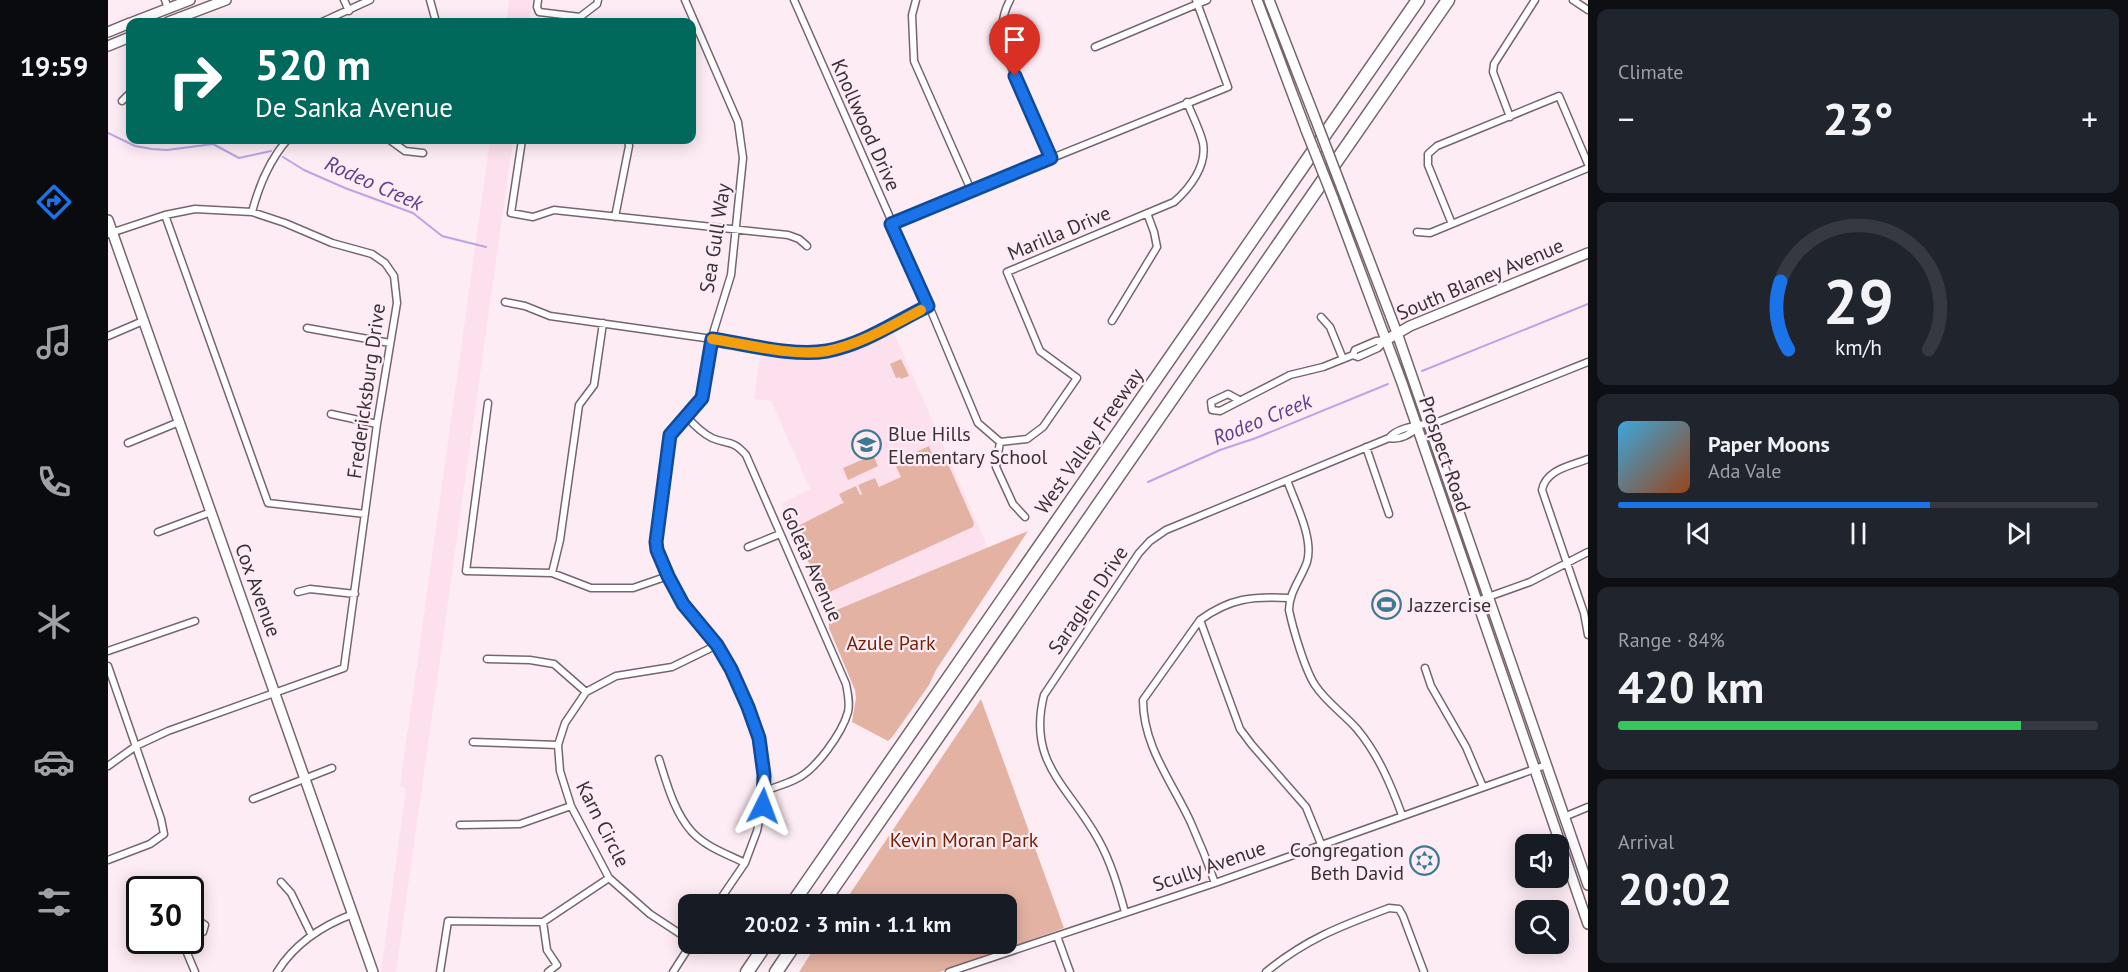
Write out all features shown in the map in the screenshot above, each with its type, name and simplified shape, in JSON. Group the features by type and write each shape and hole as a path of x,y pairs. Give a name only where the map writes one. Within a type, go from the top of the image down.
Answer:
{"highway":[{"name":"West Valley Freeway","path":"799,894 1418,0"},
{"path":"829,894 1448,0"},
{"path":"747,972 759,954"},
{"path":"776,972 788,954"}],"main road":[{"path":"141,18 166,4 190,0"},
{"path":"178,18 225,0"},
{"name":"Prospect Road","path":"1257,0 1386,340 1588,924"},
{"name":"Prospect Road","path":"1269,0 1397,333 1588,885"},
{"path":"108,32 126,25"},
{"path":"108,46 126,39"},
{"name":"Cox Avenue","path":"108,220 110,233 373,972"},
{"name":"South Blaney Avenue","path":"1386,340 1410,326 1588,253"}],"street":[{"path":"344,0 349,11"},
{"path":"332,18 370,0"},
{"path":"430,0 435,18"},
{"path":"538,0 539,12 580,17 597,4 598,0"},
{"name":"Sea Gull Way","path":"686,0 693,18"},
{"name":"Knollwood Drive","path":"794,0 978,423 1000,442"},
{"path":"916,0 912,15 915,61 971,190"},
{"path":"1010,0 1003,13 1003,42 1006,55 1051,158"},
{"path":"1095,47 1197,2 1208,0"},
{"path":"1510,117 1493,72 1494,64 1535,0"},
{"path":"1573,0 1588,10"},
{"path":"891,224 1228,87 1197,2"},
{"name":"Sea Gull Way","path":"696,24 738,122 743,158 731,275 712,339 702,398 670,435 657,528 657,550 683,604 717,645 731,669 759,738 765,790 757,831 745,862 724,894"},
{"path":"696,36 700,34"},
{"path":"1418,232 1430,233 1452,224 1588,166 1559,96 1437,146 1428,154 1428,165 1452,224"},
{"path":"122,101 126,97"},
{"name":"Marilla Drive","path":"1000,442 1027,439 1043,428 1077,378 1040,351 1006,272 1174,202 1191,185 1202,158 1203,143 1187,102"},
{"path":"252,212 257,192 266,172 284,144"},
{"path":"395,144 405,151 423,153"},
{"path":"521,144 511,213 533,217 554,210 736,229 788,235 799,239 807,246"},
{"path":"615,216 628,144"},
{"name":"Fredericksburg Drive","path":"110,233 165,215 195,209 252,212 332,243 372,254 386,263 394,276 397,303 377,424 344,668 275,692"},
{"path":"1112,321 1157,247 1147,213"},
{"path":"165,215 268,503 365,514"},
{"path":"505,302 525,306 550,316 787,351 826,351 864,339 928,306"},
{"path":"1321,317 1330,327 1343,359"},
{"path":"108,336 143,321"},
{"path":"552,573 561,540 579,405 594,386 603,323"},
{"path":"307,328 390,343"},
{"path":"1239,400 1290,375 1323,367 1353,355 1355,350 1376,341 1386,340"},
{"name":"Saraglen Drive","path":"1125,912 1112,866 1099,840 1070,794 1054,775 1043,752 1039,714 1044,695 1139,553 1150,541 1166,530 1389,438 1393,433 1408,427 1417,428 1428,424 1588,362"},
{"path":"488,404 466,571 552,573 591,588 633,588 668,576"},
{"path":"331,414 377,424"},
{"name":"Goleta Avenue","path":"686,416 712,438 737,445 746,455 843,674 849,698 848,711 843,725 814,766 798,779 765,790"},
{"path":"128,443 179,422"},
{"path":"1000,442 996,467 1013,504 1025,517"},
{"path":"1366,447 1389,514"},
{"path":"1588,459 1549,474 1542,490 1584,613 1588,635"},
{"path":"1287,480 1305,530 1309,552 1304,569 1289,598 1291,619 1312,680 1321,694 1358,730 1368,744 1382,766 1402,815"},
{"path":"158,532 211,512"},
{"path":"748,547 780,534"},
{"path":"1477,601 1530,582 1588,552"},
{"path":"298,592 310,589 355,594"},
{"path":"1215,883 1192,824 1158,761 1143,715 1143,700 1200,620 1213,610 1245,598 1289,598"},
{"path":"1200,620 1240,729 1306,807 1321,844"},
{"path":"108,651 195,621"},
{"name":"Karn Circle","path":"678,932 650,914 609,878 571,806 560,771 558,745 565,723 586,692 616,676 672,667 717,645"},
{"path":"487,659 530,660 554,664 586,692"},
{"path":"108,666 161,819 164,834 158,840 108,860"},
{"path":"1425,668 1431,686 1466,747 1483,787"},
{"path":"108,766 136,746 168,731 275,692"},
{"path":"473,742 558,745"},
{"path":"659,759 672,799 692,832 713,847 745,862"},
{"name":"Scully Avenue","path":"949,972 1215,883 1546,765"},
{"path":"253,799 332,768"},
{"path":"460,825 520,824 571,806"},
{"path":"1564,817 1588,807"},
{"path":"440,972 448,921 543,922 609,878"},
{"path":"281,882 291,893 311,934"},
{"path":"1266,972 1286,955 1311,939 1389,908 1399,909 1424,972"},
{"path":"277,972 295,948 311,934 353,914"},
{"path":"543,922 547,950 557,965 548,972"},
{"path":"1057,936 1070,972"},
{"path":"188,954 195,972"},
{"path":"674,972 685,954"},
{"path":"971,965 973,972"}],"shaded area":[{"path":"509,0 532,0 530,18 507,18"},
{"path":"489,144 512,144 396,972 381,972 406,789 400,786"},
{"name":"Blue Hills Elementary School","path":"894,333 988,548 829,613 781,504 810,489 771,401 754,399 760,354 805,360 830,358 846,354"}],"green space":[{"path":"901,359 909,376 901,379 896,378 890,364"},
{"path":"929,446 935,461 945,457 974,523 973,527 823,595 791,522 793,521 796,527 845,502 839,494 856,486 860,495 862,494 858,485 875,478 879,487 901,477 894,462"},
{"path":"873,455 878,466 848,480 843,468"},
{"name":"Azule Park","path":"1028,531 936,670 929,685 893,736 888,741 852,722 855,690 829,628 829,613"},
{"name":"Kevin Moran Park","path":"981,699 1064,928 1017,945 1017,894 850,894"},
{"name":"Kevin Moran Park","path":"811,954 991,954 940,972 799,972"}],"waterway":[{"name":"Rodeo Creek","path":"108,133 126,142"},
{"name":"Rodeo Creek","path":"131,144 167,150 213,144"},
{"name":"Rodeo Creek","path":"213,144 239,158 271,151"},
{"name":"Rodeo Creek","path":"283,157 304,170 345,188 413,213 442,236 486,247"},
{"name":"Rodeo Creek","path":"1422,371 1588,304"},
{"name":"Rodeo Creek","path":"1148,482 1220,450 1256,438 1388,384"}],"slow traffic":[{"path":"712,339 787,351 826,351 864,339 921,310"}],"place":[{"name":"Blue Hills Elementary School","path":"867,445"},
{"name":"Jazzercise","path":"1387,605"},
{"name":"Congregation Beth David","path":"1425,861"}],"route":[{"path":"763,806 765,790 759,738 748,707 717,645 683,604 657,550 657,528 670,435 702,398 712,339 787,351 826,351 864,339 928,306 891,224 1051,158 1015,76"}]}
